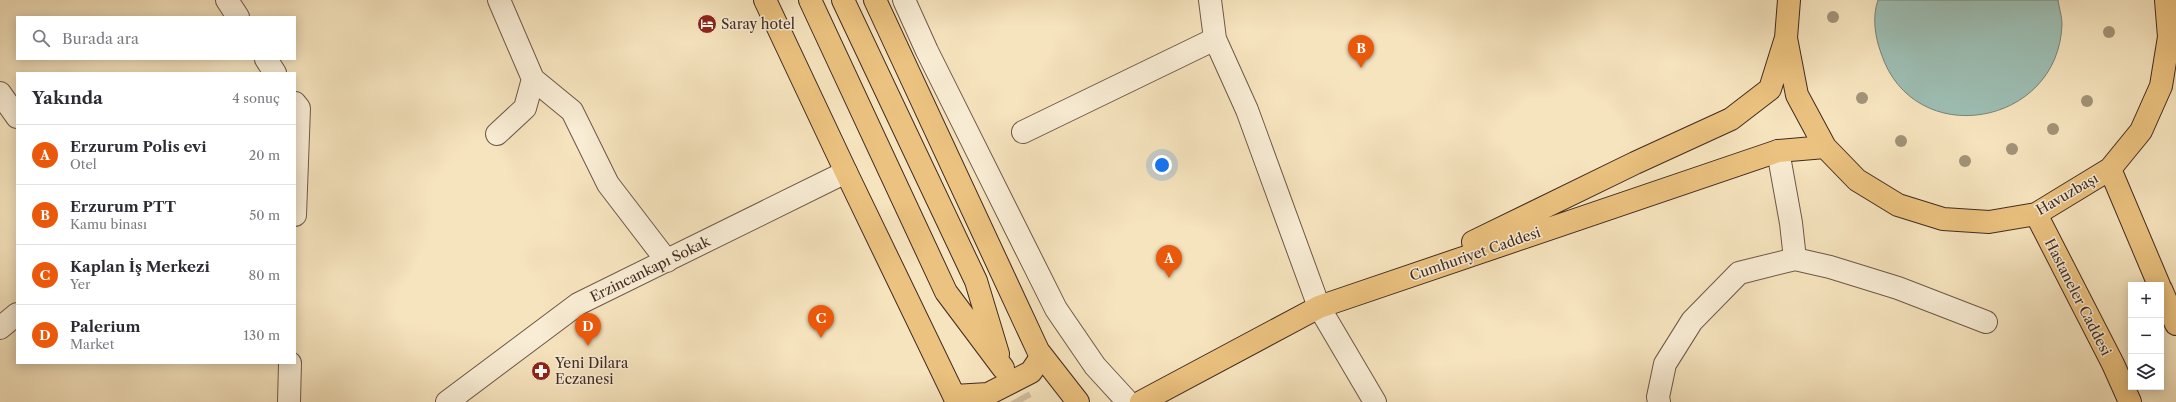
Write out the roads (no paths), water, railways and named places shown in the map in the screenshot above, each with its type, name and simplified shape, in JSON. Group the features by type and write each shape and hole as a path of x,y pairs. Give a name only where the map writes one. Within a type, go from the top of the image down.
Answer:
{"main road":[{"path":"765,0 846,172 956,399 988,394 1031,372 1041,357 876,0"},
{"path":"810,0 946,292 1003,368 976,282 843,0"},
{"name":"Havuzbaşı","path":"1789,0 1786,38 1797,95 1825,146 1857,180 1898,205 1943,219 1989,222 2036,214 2110,169 2141,130 2161,86 2169,37 2166,0"},
{"path":"1319,307 1458,250 1635,163 1731,119 1770,89 1786,38"},
{"name":"Cumhuriyet Caddesi","path":"1141,402 1319,307 1778,151 1825,146"},
{"path":"2110,169 2158,282"},
{"name":"Hastaneler Caddesi","path":"2036,214 2113,364 2130,402"},
{"path":"2164,296 2176,324"},
{"path":"1039,352 1078,402"}],"street":[{"path":"227,0 237,16"},
{"path":"499,0 533,78 572,111 608,184 667,261"},
{"path":"904,0 927,51 1056,310 1096,366 1128,402"},
{"path":"1210,0 1215,39 1247,110 1319,307 1375,402"},
{"path":"1023,132 1215,39"},
{"path":"267,60 274,72"},
{"path":"497,134 524,108 533,78"},
{"path":"0,93 16,116"},
{"path":"1778,151 1791,223 1795,259"},
{"name":"Erzincankapı Sokak","path":"447,402 578,304 846,172"},
{"path":"1659,402 1658,397 1664,364 1692,321 1739,273 1795,259 1830,267 1898,288 1986,322"},
{"path":"0,328 16,315"},
{"path":"289,402 290,364"}],"water":[{"path":"1878,0 2058,0 2062,24 2055,59 2037,86 2012,105 1982,114 1952,114 1922,105 1898,84 1881,53 1875,27 1875,13"}],"tunnel":[{"path":"1003,368 1022,402"}],"place":[{"name":"Saray hotel","path":"707,24"},
{"name":"Erzurum PTT","path":"1361,68"},
{"name":"Erzurum Polis evi","path":"1169,278"},
{"name":"Kaplan İş Merkezi","path":"821,338"},
{"name":"Palerium","path":"588,346"},
{"name":"Yeni Dilara Eczanesi","path":"541,371"}]}
